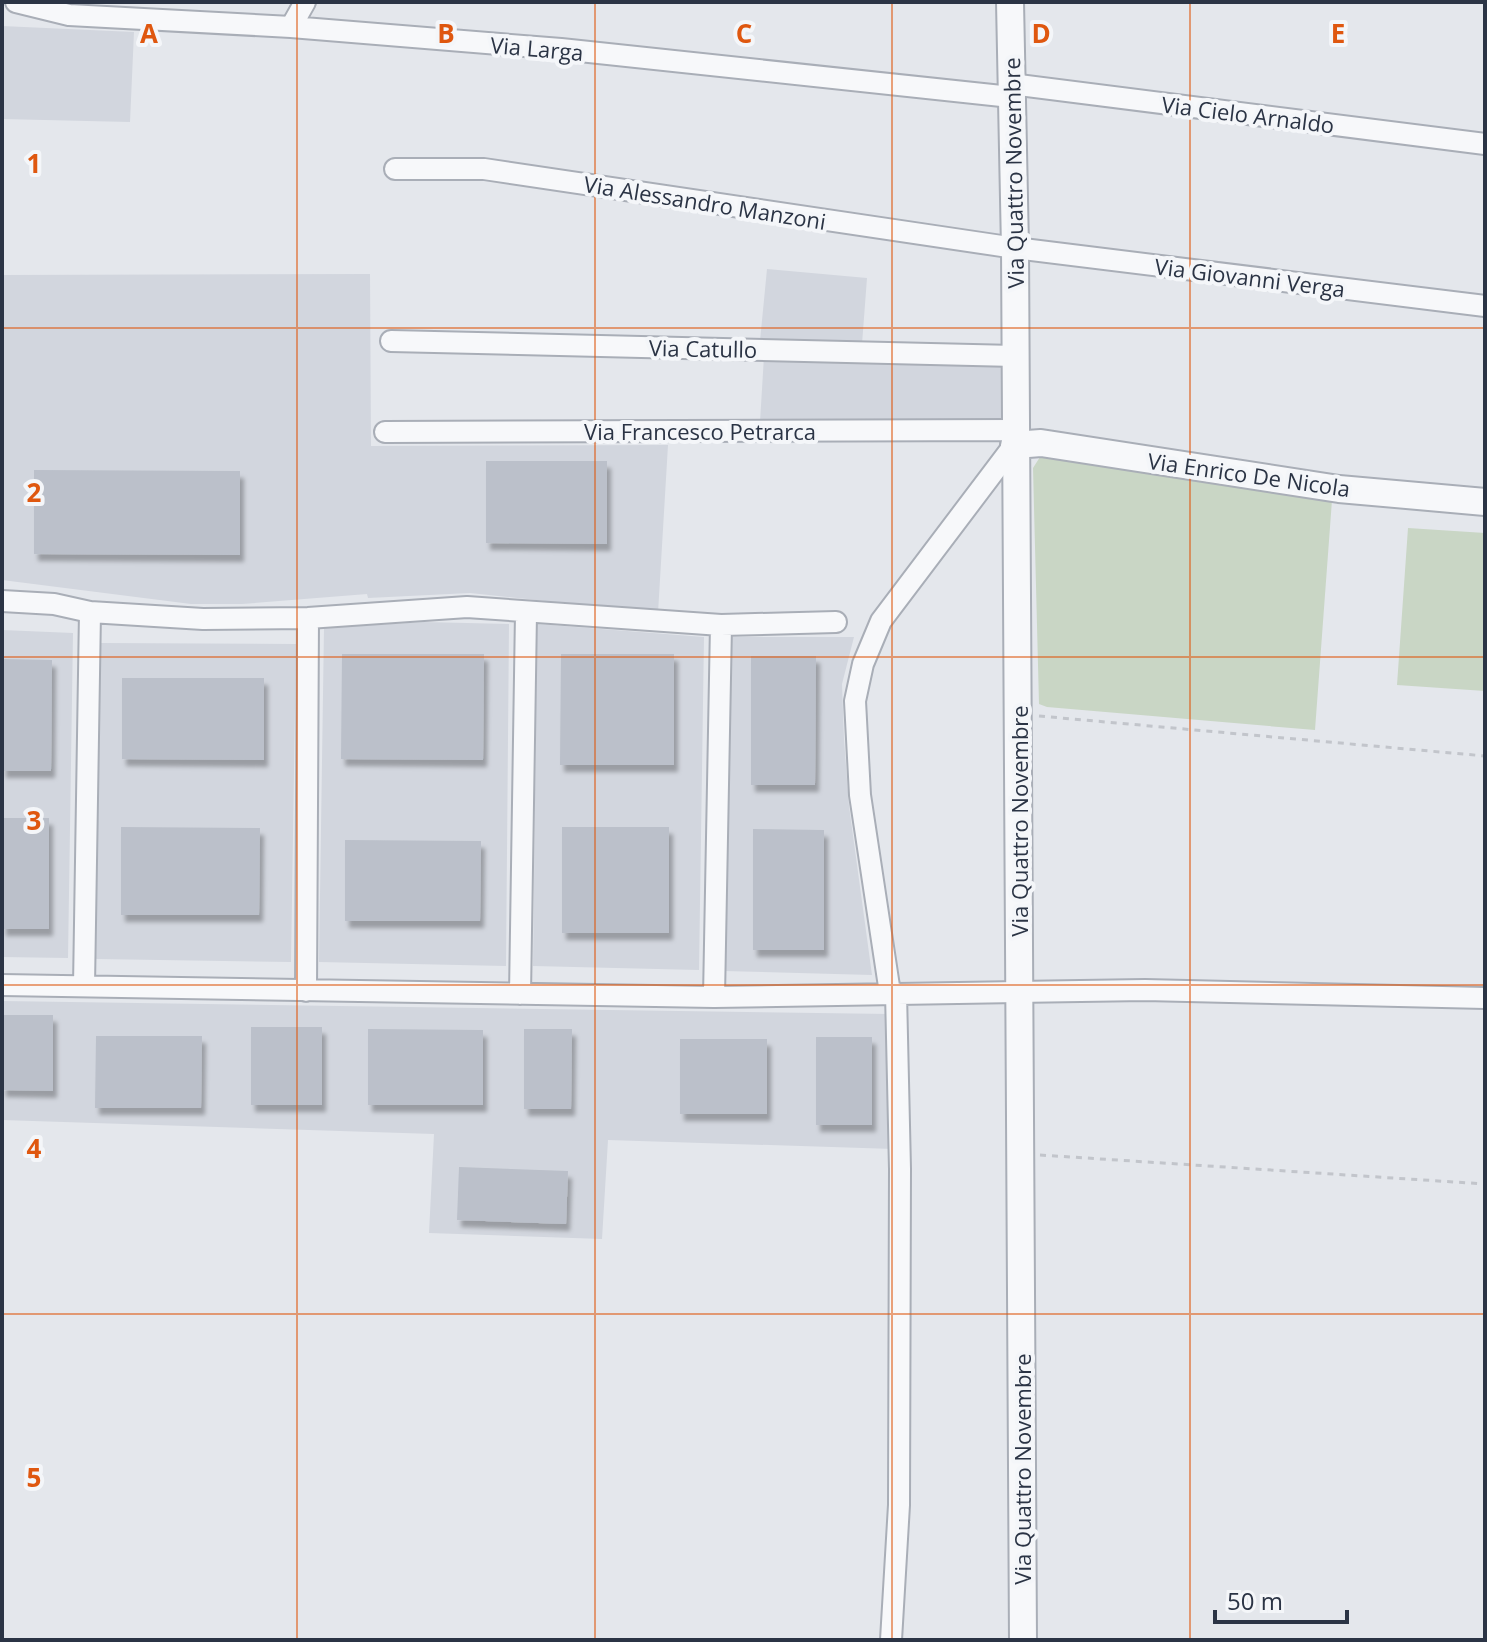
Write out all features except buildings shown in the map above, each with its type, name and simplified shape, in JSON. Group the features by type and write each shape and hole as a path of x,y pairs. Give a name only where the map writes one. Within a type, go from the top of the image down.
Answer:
{"street":[{"name":"Via Larga","path":"16,2 69,15 291,27 1011,90"},
{"path":"291,27 305,2"},
{"name":"Via Quattro Novembre","path":"1010,2 1015,248 1023,1640"},
{"name":"Via Cielo Arnaldo","path":"1011,90 1485,144"},
{"name":"Via Alessandro Manzoni","path":"395,169 484,169 1015,248"},
{"name":"Via Giovanni Verga","path":"1015,248 1485,306"},
{"name":"Via Catullo","path":"391,341 1015,356"},
{"name":"Via Francesco Petrarca","path":"385,432 1015,437"},
{"path":"891,1640 899,1505 900,1169 893,993 859,783 855,701 863,664 881,621 1015,437"},
{"name":"Via Enrico De Nicola","path":"1015,437 1339,489 1485,502"},
{"path":"2,601 54,604 90,612 203,619 308,618 467,607 721,625 836,622"},
{"path":"84,986 90,612"},
{"path":"520,994 526,613"},
{"path":"306,991 308,618"},
{"path":"714,997 721,625"},
{"path":"2,985 714,997 1145,990 1485,998"}],"path":[{"path":"1018,714 1485,756"},
{"path":"1021,1154 1485,1184"}],"shaded area":[{"path":"2,26 134,32 130,122 2,119"},
{"path":"767,269 867,278 862,344 1009,349 1008,423 760,422 764,356 760,341"},
{"path":"370,274 371,446 668,445 658,613 470,593 368,598 367,594 242,604 191,604 2,580 2,275"},
{"path":"424,622 509,624 506,966 319,962 324,628"},
{"path":"537,624 704,637 699,970 533,966"},
{"path":"2,630 73,633 68,958 2,957"},
{"path":"729,637 854,637 842,684 844,739 849,806 872,975 723,971"},
{"path":"100,643 296,644 291,962 96,959"},
{"path":"2,1001 890,1014 894,1149 608,1140 602,1239 429,1233 434,1134 2,1120"}],"green space":[{"path":"1048,454 1332,500 1315,730 1039,704 1033,468 1040,457"},
{"path":"1408,528 1485,533 1485,691 1397,685"}]}
